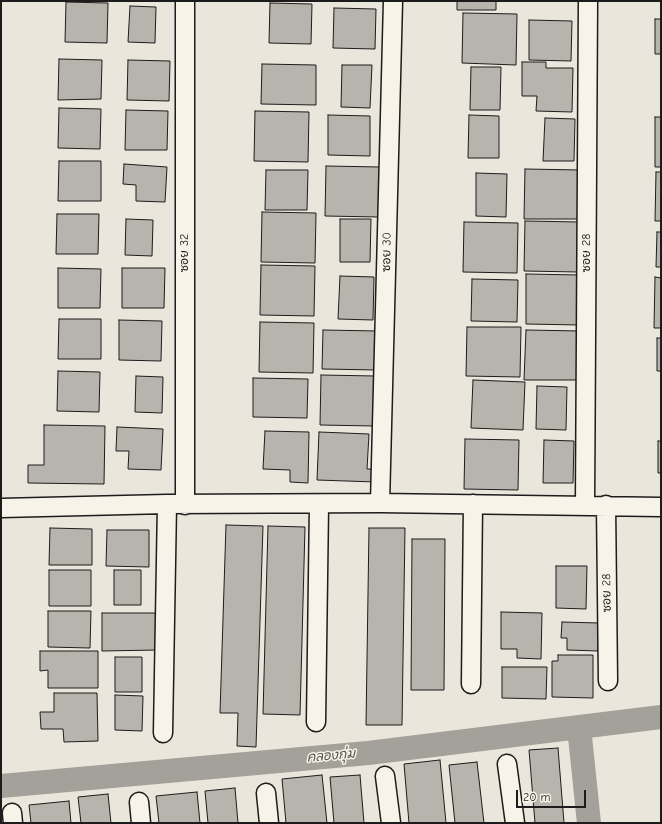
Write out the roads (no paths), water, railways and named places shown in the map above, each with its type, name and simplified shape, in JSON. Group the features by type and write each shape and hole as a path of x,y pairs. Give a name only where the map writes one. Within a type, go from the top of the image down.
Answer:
{"street":[{"name":"ซอย 32","path":"185,1 185,505"},
{"name":"ซอย 30","path":"380,504 393,1"},
{"name":"ซอย 28","path":"585,505 588,1"},
{"path":"163,733 167,504"},
{"path":"1,508 167,504 473,504 661,507"},
{"path":"471,684 473,504"},
{"path":"316,722 319,505"},
{"name":"ซอย 28","path":"606,505 608,681"},
{"path":"507,764 514,823"},
{"path":"385,776 391,823"},
{"path":"266,793 269,823"},
{"path":"139,802 141,823"}],"waterway":[{"name":"คลองกุ่ม","path":"1,786 368,753 661,717"},
{"path":"579,727 589,823"}]}
